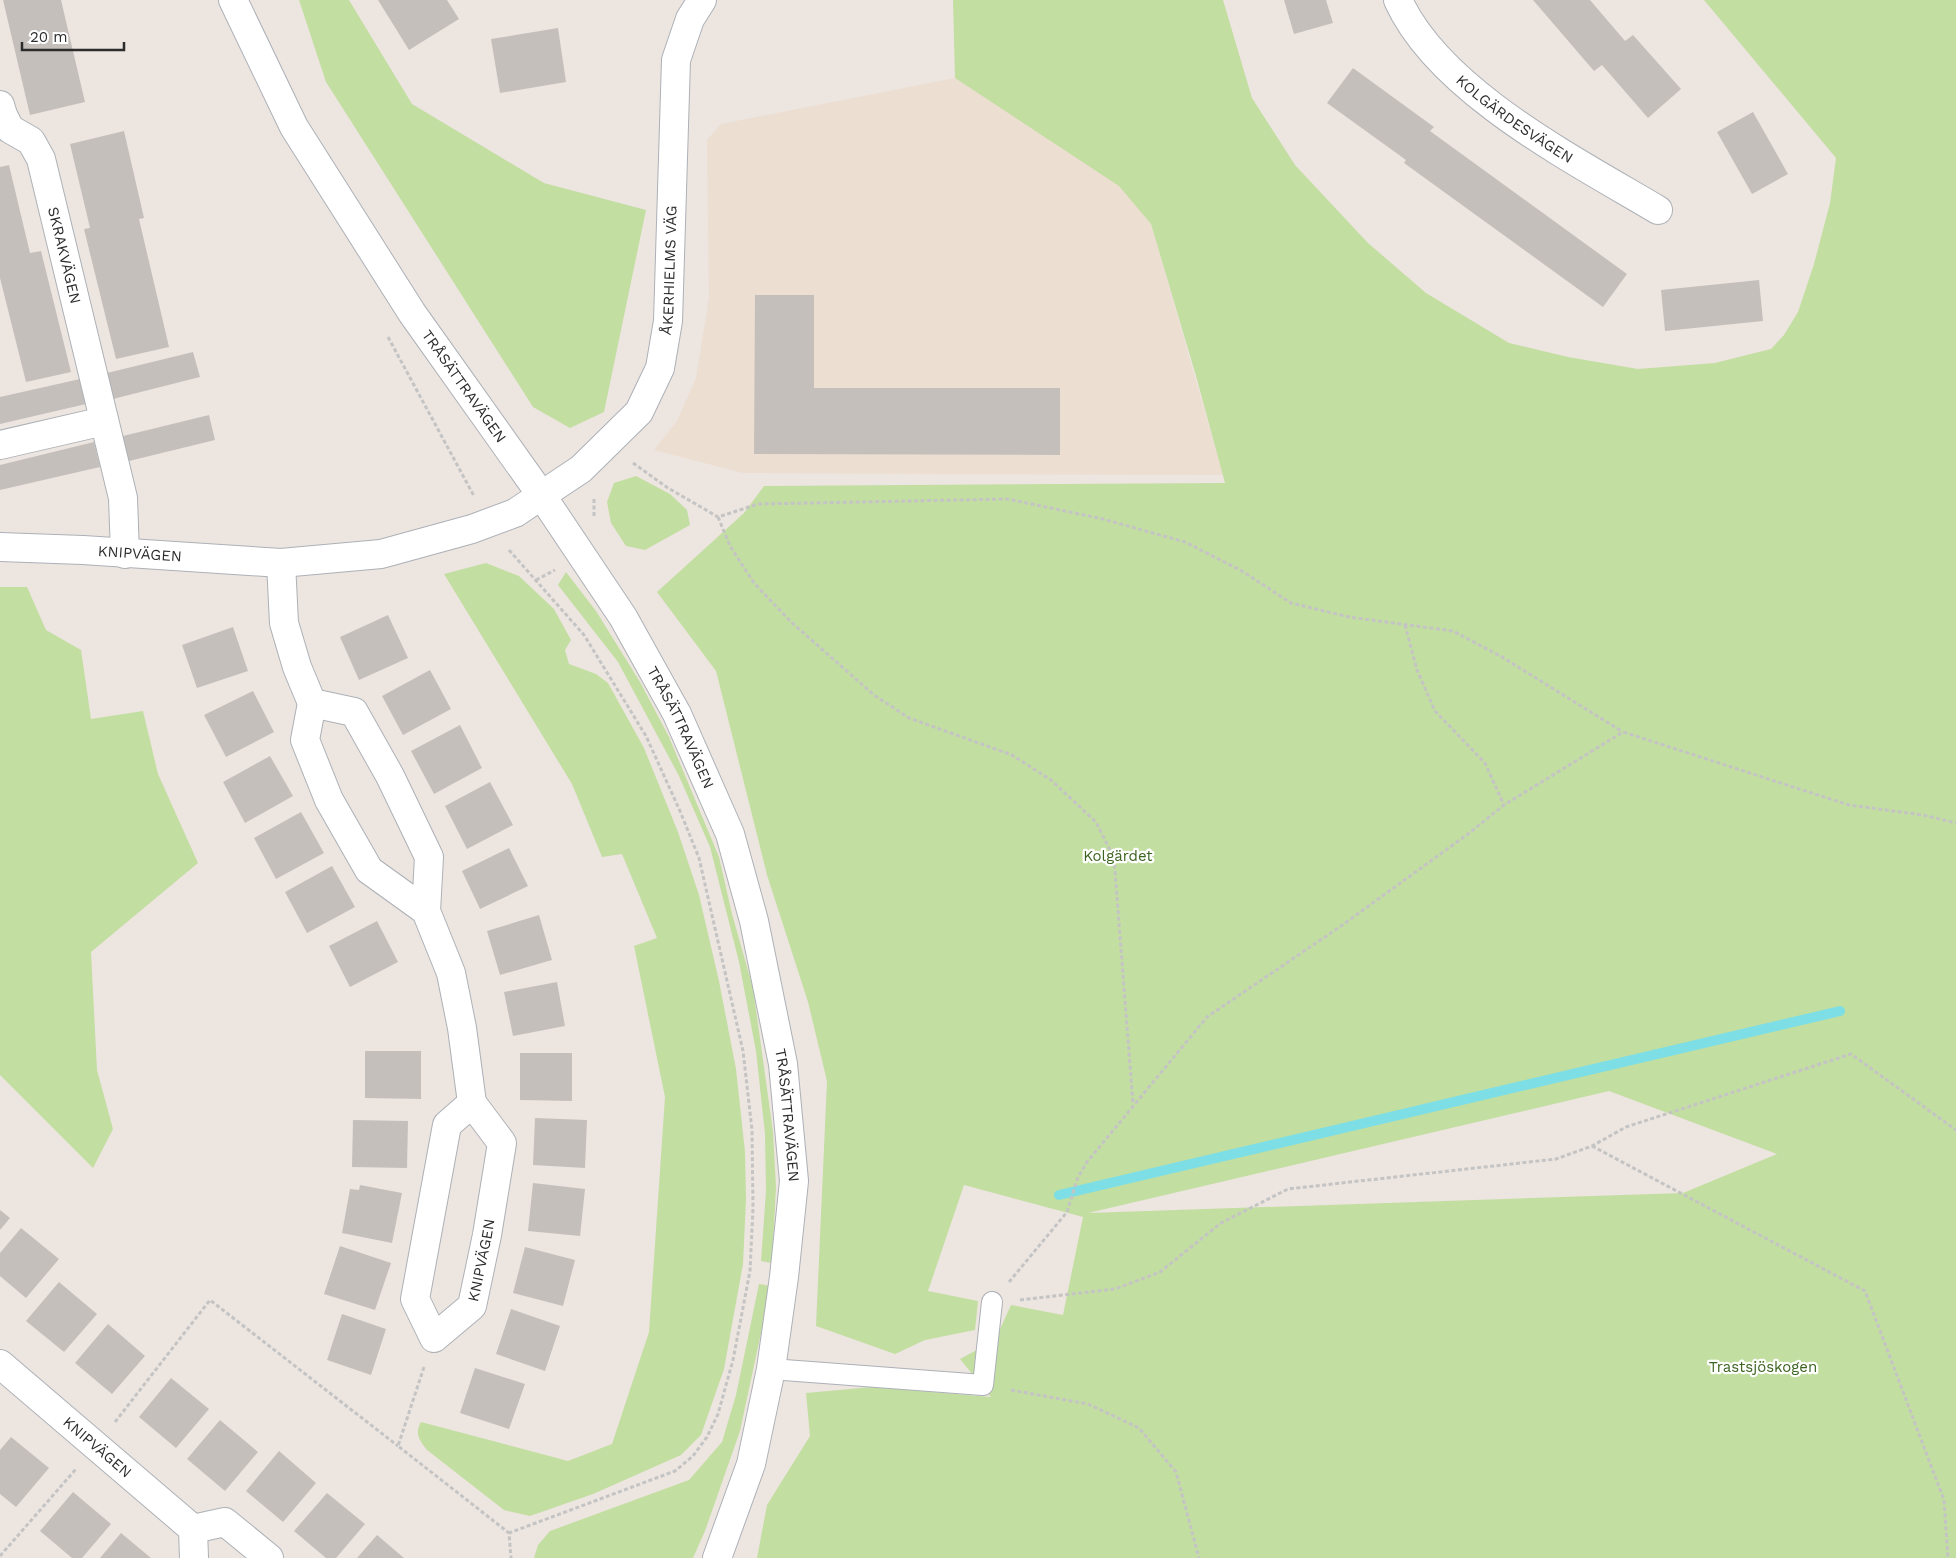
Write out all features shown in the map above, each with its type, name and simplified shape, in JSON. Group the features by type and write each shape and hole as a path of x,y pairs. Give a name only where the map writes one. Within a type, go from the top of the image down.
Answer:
{"street":[{"name":"TRÅSÄTTRAVÄGEN","path":"233,0 294,127 412,313 542,496 623,617 677,714 730,834 754,922 783,1064 794,1181 784,1277 771,1370 751,1464 718,1558"},
{"name":"ÅKERHIELMS VÄG","path":"542,496 581,470 639,412 660,368 668,321 676,60 690,19 702,0"},
{"name":"KOLGÄRDESVÄGEN","path":"1398,0 1420,38 1443,64 1489,103 1548,144 1658,210"},
{"name":"SKRAKVÄGEN","path":"0,105 10,129 31,141 41,159 123,498 126,554"},
{"path":"0,445 104,421"},
{"name":"KNIPVÄGEN","path":"0,547 280,563 382,554 491,522 515,513 542,496"},
{"path":"280,563 284,623 297,667 312,703 305,740 329,800 369,870 426,911"},
{"name":"KNIPVÄGEN","path":"312,703 354,712 390,776 429,857 426,911 451,973 462,1028 472,1103 502,1143 487,1235 472,1306 434,1338"},
{"path":"434,1338 415,1299 447,1125 472,1103"},
{"name":"KNIPVÄGEN","path":"0,1364 193,1529"},
{"path":"194,1558 193,1529 225,1522 269,1558"}],"lane":[{"path":"771,1370 983,1385 992,1302"}],"path":[{"path":"385,332 467,485 508,548 584,636 646,736 699,858 742,1050 752,1130 753,1208 750,1271 733,1360 718,1414 707,1437 693,1456 674,1471 509,1533"},
{"path":"632,462 668,488 718,517 730,546 754,583 791,622 874,695 909,718 1012,756 1051,780 1096,822 1114,858 1133,1104"},
{"path":"718,517 758,504 1008,499 1103,520 1185,542 1242,571 1291,603 1349,617 1453,631 1502,657 1623,732 1849,806 1923,815 1956,823"},
{"path":"1405,625 1417,670 1435,710 1485,763 1504,806"},
{"path":"992,1302 1067,1212 1078,1177 1086,1162 1207,1017 1341,926 1504,806 1623,732"},
{"path":"992,1302 1115,1289 1160,1272 1221,1223 1288,1189 1556,1159 1592,1146 1626,1127 1851,1054 1956,1130"},
{"path":"1592,1146 1865,1291 1944,1500 1948,1558"},
{"path":"0,1556 96,1446 210,1300 509,1533 511,1558"},
{"path":"398,1446 434,1338"},
{"path":"983,1385 1088,1404 1140,1428 1176,1472 1198,1558"}],"shaded area":[{"path":"955,78 1120,186 1151,224 1223,475 743,473 654,450 677,421 696,378 709,298 707,140 721,124"}],"green space":[{"path":"299,0 349,0 412,104 544,183 646,210 604,412 570,428 533,407 326,82"},
{"path":"953,0 1223,0 1252,98 1295,165 1368,243 1426,293 1509,343 1568,357 1638,369 1715,363 1771,349 1784,335 1798,312 1814,264 1830,203 1836,158 1704,0 1956,0 1956,1558 757,1558 767,1505 810,1436 806,1393 872,1387 991,1397 960,1359 995,1340 1011,1305 1063,1315 1083,1217 964,1185 928,1291 978,1301 975,1330 925,1340 895,1354 816,1326 827,1081 808,1002 767,875 716,671 657,592 744,513 764,486 1225,483 1196,376 1151,224 1119,186 955,78","holes":["1609,1091 1777,1154 1683,1193 1088,1213"]},
{"path":"636,476 670,494 687,510 690,525 645,550 626,546 611,523 607,502 614,483"},
{"path":"486,563 519,576 554,609 571,640 565,650 569,664 596,674 608,683 644,748 678,832 699,895 719,981 736,1069 745,1152 746,1199 743,1264 724,1369 701,1435 681,1455 593,1494 530,1516 504,1510 427,1450 418,1434 419,1426 421,1422 568,1461 612,1444 649,1332 665,1097 634,946 657,938 622,854 602,857 572,784 444,574"},
{"path":"566,572 596,611 640,682 669,737 719,857 732,914 753,988 773,1132 776,1187 772,1263 761,1261 766,1191 765,1134 756,1051 739,962 710,847 679,776 618,662 558,585"},
{"path":"0,587 27,587 46,630 81,650 91,719 143,711 158,774 198,863 91,952 97,1070 113,1129 93,1168 0,1075"},
{"path":"759,1284 771,1286 740,1431 705,1531 693,1558 534,1558 538,1545 550,1531 689,1480 722,1442 736,1395"}],"building":[{"path":"3,0 61,0 85,102 30,115"},
{"path":"378,0 447,0 459,19 409,50"},
{"path":"1284,0 1326,0 1333,23 1294,34"},
{"path":"1533,0 1590,0 1625,41 1633,35 1681,89 1648,118 1602,65 1594,71"},
{"path":"558,28 566,82 500,93 491,39"},
{"path":"1353,68 1434,127 1430,131 1627,274 1603,307 1404,163 1406,160 1327,103"},
{"path":"1753,112 1788,174 1752,194 1717,132"},
{"path":"124,131 144,218 139,219 169,347 116,359 84,229 90,228 70,144"},
{"path":"9,165 30,253 41,251 71,372 26,382 0,278 0,167"},
{"path":"1759,280 1763,321 1665,331 1661,290"},
{"path":"755,295 814,295 814,388 1060,388 1060,455 754,454"},
{"path":"193,352 200,377 109,400 103,374"},
{"path":"80,379 86,404 0,424 0,397"},
{"path":"209,415 215,440 125,462 119,437"},
{"path":"94,442 100,467 0,490 0,465"},
{"path":"388,615 408,658 359,680 340,637"},
{"path":"233,627 248,671 197,688 182,645"},
{"path":"430,670 451,709 403,735 382,696"},
{"path":"253,691 274,732 226,757 204,715"},
{"path":"460,725 482,768 434,794 411,751"},
{"path":"270,756 293,796 245,823 223,782"},
{"path":"490,782 513,825 467,849 445,806"},
{"path":"301,812 324,853 276,879 254,838"},
{"path":"509,848 528,886 480,909 462,871"},
{"path":"332,866 355,907 307,933 285,892"},
{"path":"539,915 552,960 500,975 487,931"},
{"path":"377,921 398,962 350,987 329,946"},
{"path":"557,982 565,1026 513,1036 504,992"},
{"path":"365,1051 421,1051 421,1099 365,1098"},
{"path":"520,1053 572,1053 572,1101 520,1100"},
{"path":"535,1118 587,1120 585,1168 533,1165"},
{"path":"353,1120 408,1121 407,1168 352,1167"},
{"path":"533,1183 585,1189 580,1236 528,1231"},
{"path":"360,1185 402,1193 392,1243 342,1233 350,1189 359,1190"},
{"path":"0,1210 10,1218 0,1230"},
{"path":"21,1228 59,1259 26,1298 0,1276 0,1253"},
{"path":"340,1246 391,1263 375,1310 324,1294"},
{"path":"525,1247 575,1260 563,1306 513,1293"},
{"path":"59,1282 97,1314 64,1352 26,1321"},
{"path":"511,1309 560,1326 545,1371 496,1354"},
{"path":"342,1314 386,1329 371,1375 327,1360"},
{"path":"108,1324 145,1356 112,1394 75,1363"},
{"path":"475,1368 525,1384 509,1429 460,1413"},
{"path":"171,1378 209,1409 176,1448 139,1417"},
{"path":"220,1420 258,1452 225,1491 187,1459"},
{"path":"11,1437 49,1468 16,1507 0,1494 0,1450"},
{"path":"279,1451 316,1483 283,1522 246,1491"},
{"path":"73,1492 111,1524 82,1558 72,1558 40,1531"},
{"path":"327,1493 365,1524 336,1558 326,1558 294,1531"},
{"path":"121,1533 151,1558 100,1558"},
{"path":"377,1535 404,1558 357,1558"}],"waterway":[{"path":"1059,1195 1840,1011"}],"park label":[{"name":"Kolgärdet","path":"1118,856"},
{"name":"Trastsjöskogen","path":"1763,1367"}]}
